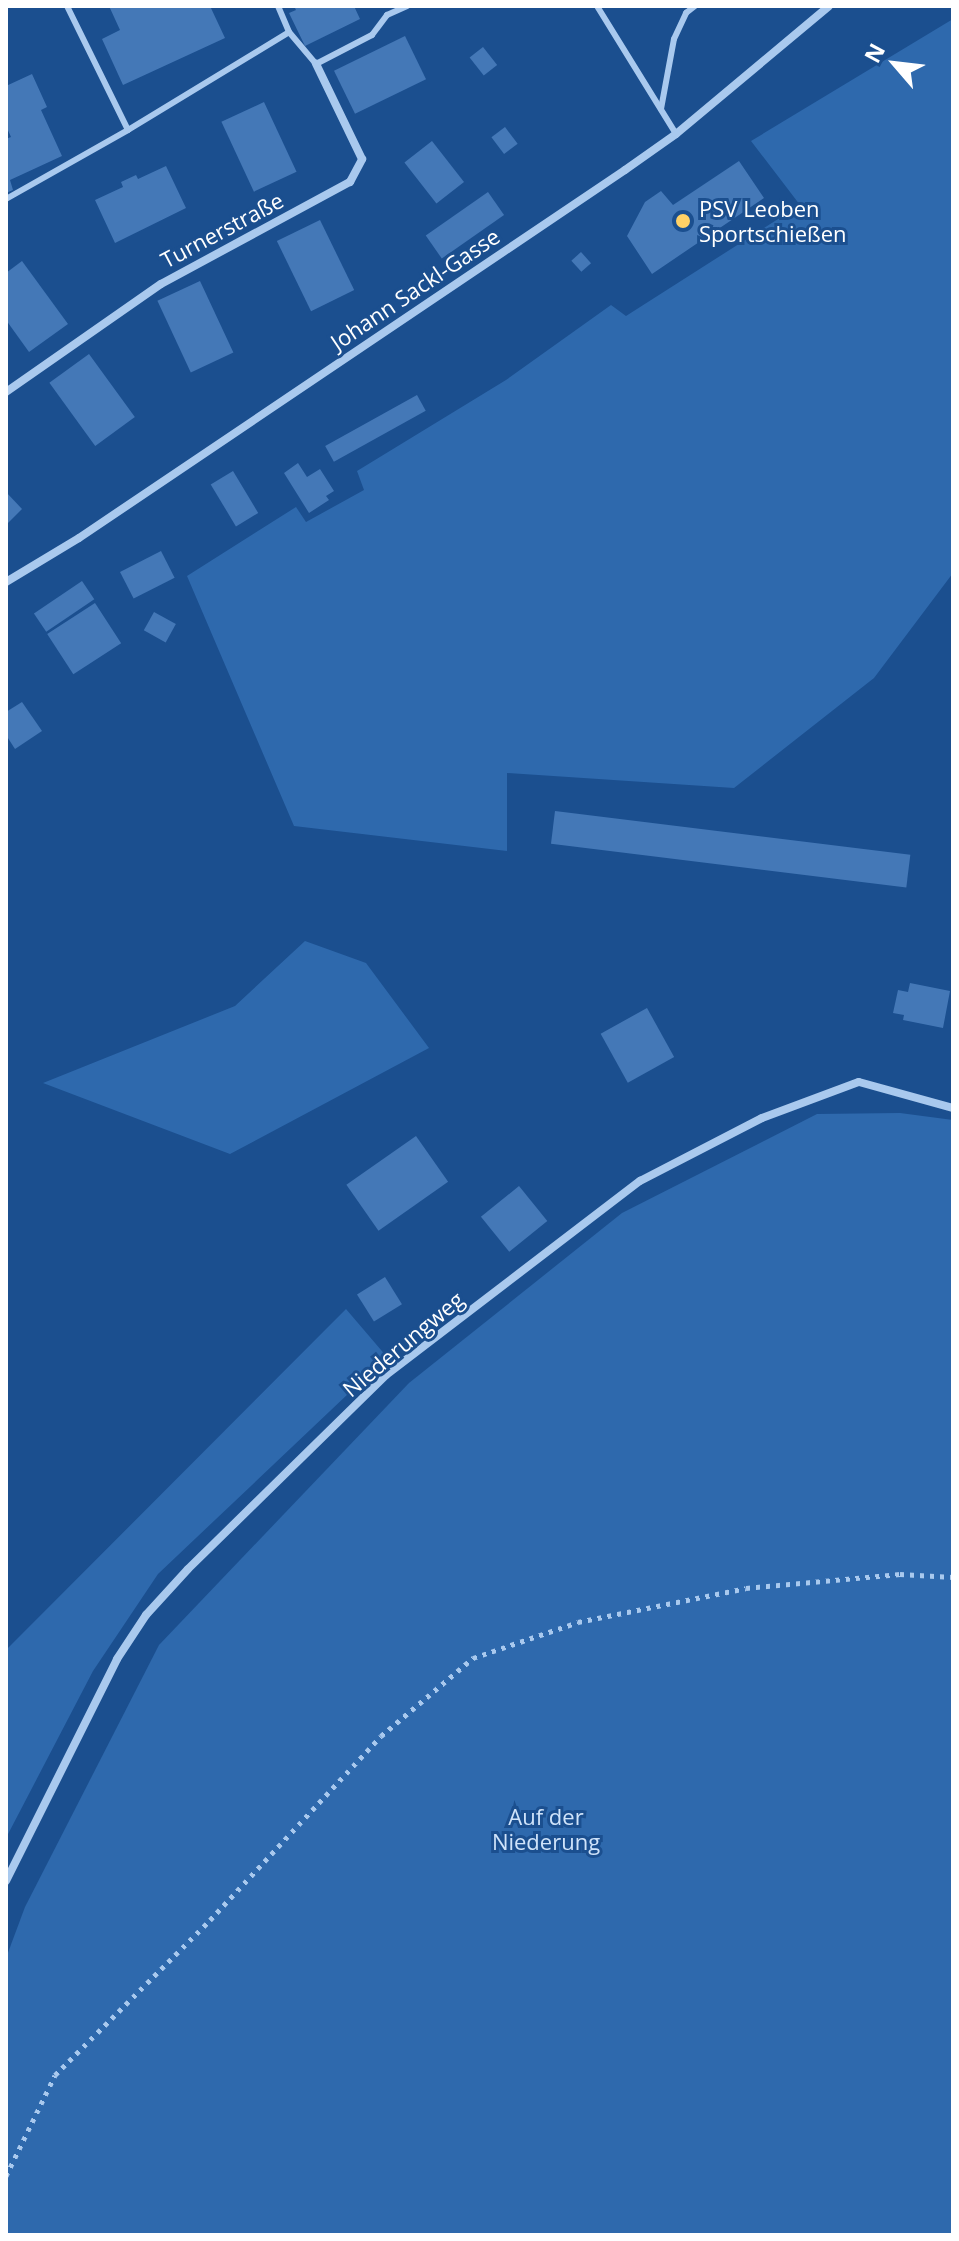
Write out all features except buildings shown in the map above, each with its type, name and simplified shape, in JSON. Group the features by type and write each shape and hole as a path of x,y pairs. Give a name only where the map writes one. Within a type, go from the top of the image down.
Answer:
{"street":[{"name":"Johann Sackl-Gasse","path":"6,582 91,529 676,134 829,6"},
{"name":"Turnerstraße","path":"6,392 161,284 350,182 362,159 316,64"},
{"name":"Niederungweg","path":"6,1881 117,1659 146,1615 188,1569 386,1375 640,1181 762,1118 859,1082 953,1108"}],"lane":[{"path":"67,6 128,130"},
{"path":"278,6 289,32 316,64 372,35 387,15 407,6"},
{"path":"597,6 676,134"},
{"path":"661,109 674,39 686,13 695,6"},
{"path":"6,199 128,130 289,32"}],"path":[{"path":"6,2176 55,2075 210,1920 381,1736 473,1658 578,1622 746,1588 900,1574 953,1577"}],"green space":[{"path":"953,19 953,573 874,678 734,788 507,773 507,851 294,826 187,576 296,507 306,522 364,490 357,471 506,380 611,305 626,316 800,205 751,141"},
{"path":"305,941 366,963 429,1048 230,1154 43,1083 235,1006"},
{"name":"Auf der Niederung","path":"900,1113 953,1120 953,2235 6,2235 6,1958 25,1907 159,1645 409,1383 622,1213 817,1114"},
{"path":"346,1309 387,1357 158,1574 93,1671 6,1838 6,1650"}],"place":[{"name":"PSV Leoben Sportschießen","path":"683,221"}]}
